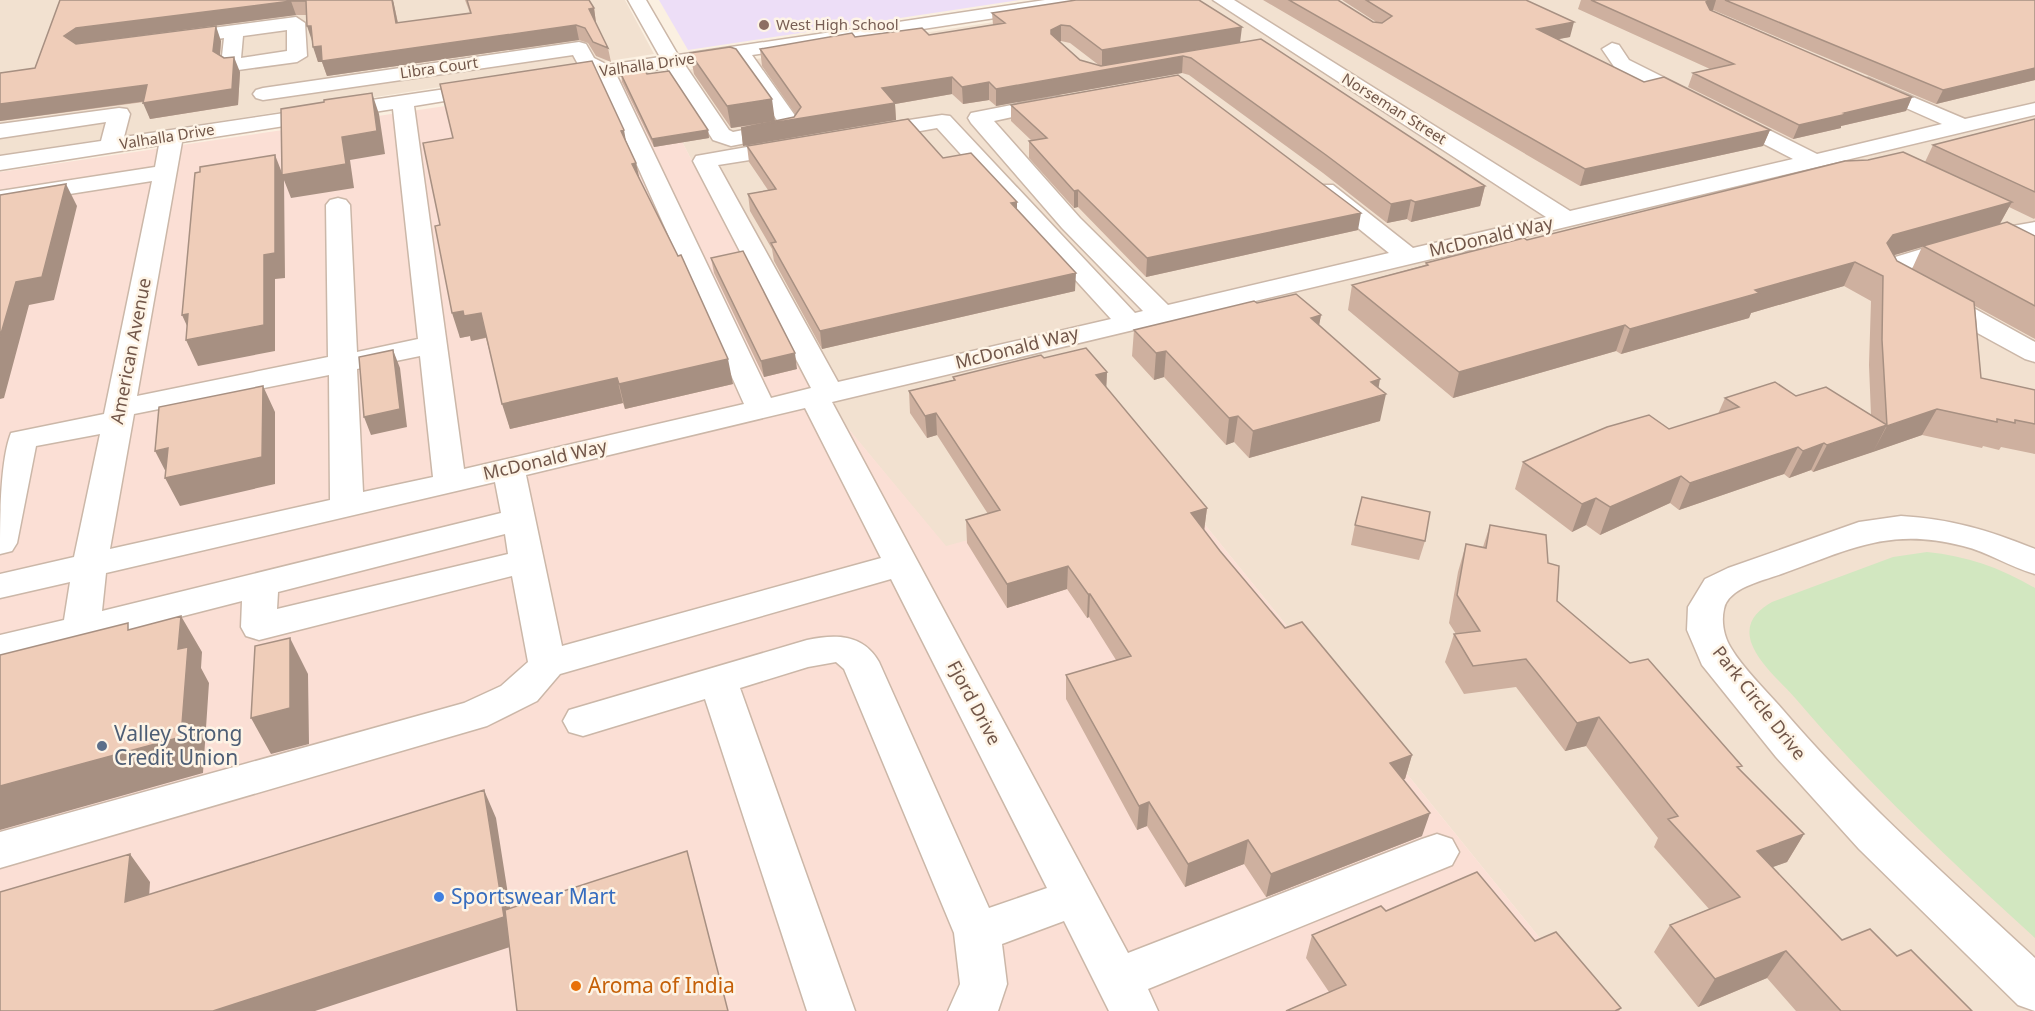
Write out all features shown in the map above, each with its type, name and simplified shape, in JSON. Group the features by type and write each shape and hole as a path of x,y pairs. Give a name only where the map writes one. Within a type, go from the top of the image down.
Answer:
{"street":[{"path":"637,0 672,62 721,135 731,139 788,128 790,124 738,51"},
{"name":"Valhalla Drive","path":"538,81 1081,0"},
{"name":"Norseman Street","path":"1222,0 1566,219"},
{"path":"153,42 296,23 297,56 231,65 234,32"},
{"path":"1266,47 1289,43"},
{"name":"Libra Court","path":"263,94 579,48 586,62 605,71"},
{"path":"1612,49 1622,64 1814,161"},
{"path":"262,123 264,60"},
{"path":"605,71 761,409"},
{"path":"1854,78 1963,126"},
{"name":"Valhalla Drive","path":"0,163 504,86"},
{"path":"1078,98 979,118 1071,224 1161,314"},
{"path":"403,102 450,483"},
{"name":"McDonald Way","path":"0,586 450,483 1128,321 2035,109"},
{"path":"0,131 119,114 111,146"},
{"path":"851,136 942,121 1128,321"},
{"name":"American Avenue","path":"81,628 90,566 172,136"},
{"name":"Fjord Drive","path":"817,142 704,160 822,394 902,564 1125,995"},
{"path":"1863,149 1895,164"},
{"path":"33,193 46,156"},
{"path":"0,198 166,172"},
{"path":"1305,173 1408,256"},
{"path":"338,205 347,507"},
{"path":"2000,215 2034,230"},
{"path":"2034,230 1987,237 1891,266 1895,277 2035,354"},
{"path":"1,535 22,441 119,414 433,345"},
{"path":"509,469 547,664"},
{"path":"0,649 519,519"},
{"name":"Park Circle Drive","path":"2035,562 1974,537 1935,529 1900,527 1871,530 1740,576 1718,588 1706,607 1705,630 1715,655 1790,746 1874,836 2035,989"},
{"path":"260,584 259,627 527,561"},
{"path":"0,850 473,715 516,697 532,685 547,664 902,564"},
{"path":"583,721 807,654 835,648 851,651 860,662 977,933 985,975 976,1006 972,1011"},
{"path":"718,681 831,1011"},
{"path":"1125,995 1437,852"},
{"path":"977,933 1075,897"}],"shaded area":[{"path":"0,0 625,0 654,54 0,155"},
{"name":"West High School","path":"659,0 1020,0 688,50"},
{"path":"1134,0 2035,0 2035,1011 1599,1011 1172,484 946,547 802,373 648,76"},
{"path":"648,76 802,373 946,546 1172,484 1599,1011 0,1011 0,172"}],"green space":[{"path":"1927,552 1956,556 1983,564 2009,574 2035,588 2035,938 1942,852 1852,762 1765,665 1751,642 1751,623 1762,609 1772,602 1893,557"}],"building":[{"path":"60,0 392,0 396,23 471,13 467,0 589,0 594,8 589,9 608,48 593,42 585,28 576,25 322,61 321,46 313,47 311,26 307,26 306,1 291,1 76,28 64,36 76,44 216,26 213,51 224,58 234,57 232,89 143,103 147,85 0,104 0,73 35,68"},
{"path":"1076,0 1199,0 1242,27 1102,50 1070,26 1061,25 1051,30 1051,34 1080,60 1101,66 1261,39 1485,186 1415,202 1411,200 1391,204 1191,58 1183,56 996,89 989,82 962,87 952,77 882,88 895,103 741,128 794,117 801,107 760,49 852,33 855,37 922,28 929,35 1005,23 992,13"},
{"path":"1289,0 1338,0 1373,22 1382,23 1392,16 1366,0 1526,0 1574,22 1537,29 1644,82 1664,77 1770,130 1585,169"},
{"path":"1591,0 1711,0 1706,2 1710,10 1912,97 1799,125 1693,73 1734,64"},
{"path":"1725,0 2035,0 2035,68 1943,90"},
{"path":"730,47 736,49 772,99 727,106 690,53"},
{"path":"592,61 624,130 621,131 636,163 632,164 678,256 681,255 728,359 619,384 617,378 502,404 481,313 464,316 463,311 452,313 435,226 440,225 423,143 453,138 440,84"},
{"path":"645,71 647,74 669,71 708,130 652,139 621,74"},
{"path":"1178,75 1361,213 1147,258 1078,190 1074,191 1029,141 1047,138 1011,105"},
{"path":"372,93 377,131 342,137 346,164 282,175 281,109"},
{"path":"908,119 943,158 971,153 1017,202 1011,203 1076,273 820,331 771,243 776,242 748,194 776,189 747,146"},
{"path":"2035,119 2035,192 1933,145"},
{"path":"1903,152 2012,202 1893,235 1887,243 1897,261 1974,302 1981,378 2035,390 2035,424 1997,419 1997,422 1937,409 1887,426 1882,340 1883,276 1855,262 1755,290 1759,293 1630,329 1625,325 1459,372 1352,285 1524,238 1527,240 1845,161 1868,160"},
{"path":"275,155 275,253 264,255 264,325 186,340 188,314 182,315 195,173 200,172 200,167"},
{"path":"66,184 42,277 16,282 0,337 0,195"},
{"path":"2007,222 2035,236 2035,306 1923,246"},
{"path":"743,251 795,353 761,361 711,258"},
{"path":"1296,294 1321,315 1311,318 1380,379 1371,382 1386,394 1253,431 1238,416 1229,418 1166,351 1156,353 1134,330 1254,301 1257,303"},
{"path":"1086,348 1107,372 1096,375 1207,508 1191,513 1220,551 1285,628 1302,622 1412,755 1390,763 1430,813 1271,874 1248,840 1188,864 1149,802 1139,806 1066,675 1131,656 1090,594 1068,566 1007,584 966,520 1000,510 936,413 925,416 909,391 955,380 953,377 1041,355 1044,358"},
{"path":"393,350 400,409 364,417 359,357"},
{"path":"1775,382 1796,396 1826,387 1887,425 1803,451 1798,447 1690,483 1681,476 1610,507 1596,498 1582,504 1523,462 1607,427 1649,415 1669,429 1739,407 1725,398"},
{"path":"263,386 262,457 165,478 168,448 155,451 159,407"},
{"path":"1362,497 1430,512 1425,541 1355,525"},
{"path":"1490,525 1546,535 1548,563 1559,566 1557,601 1630,663 1648,659 1742,766 1737,767 1804,834 1757,851 1842,940 1870,929 1897,956 1911,950 1972,1011 1841,1011 1786,951 1715,979 1670,925 1740,897 1668,819 1678,816 1599,717 1577,723 1526,659 1473,666 1454,634 1480,631 1457,595 1466,544 1486,548"},
{"path":"181,616 178,649 188,647 181,737 0,786 0,655 128,623 128,630"},
{"path":"290,638 290,708 251,718 255,646"},
{"path":"484,790 504,917 213,1011 0,1011 0,892 130,854 125,902"},
{"path":"687,851 728,1011 517,1011 505,910"},
{"path":"1477,872 1535,941 1556,932 1621,1008 1615,1011 1286,1011 1346,985 1312,935 1381,906 1386,911"}],"place":[{"name":"West High School","path":"764,25"},
{"name":"Valley Strong Credit Union","path":"102,746"},
{"name":"Sportswear Mart","path":"439,897"},
{"name":"Aroma of India","path":"576,986"}]}
